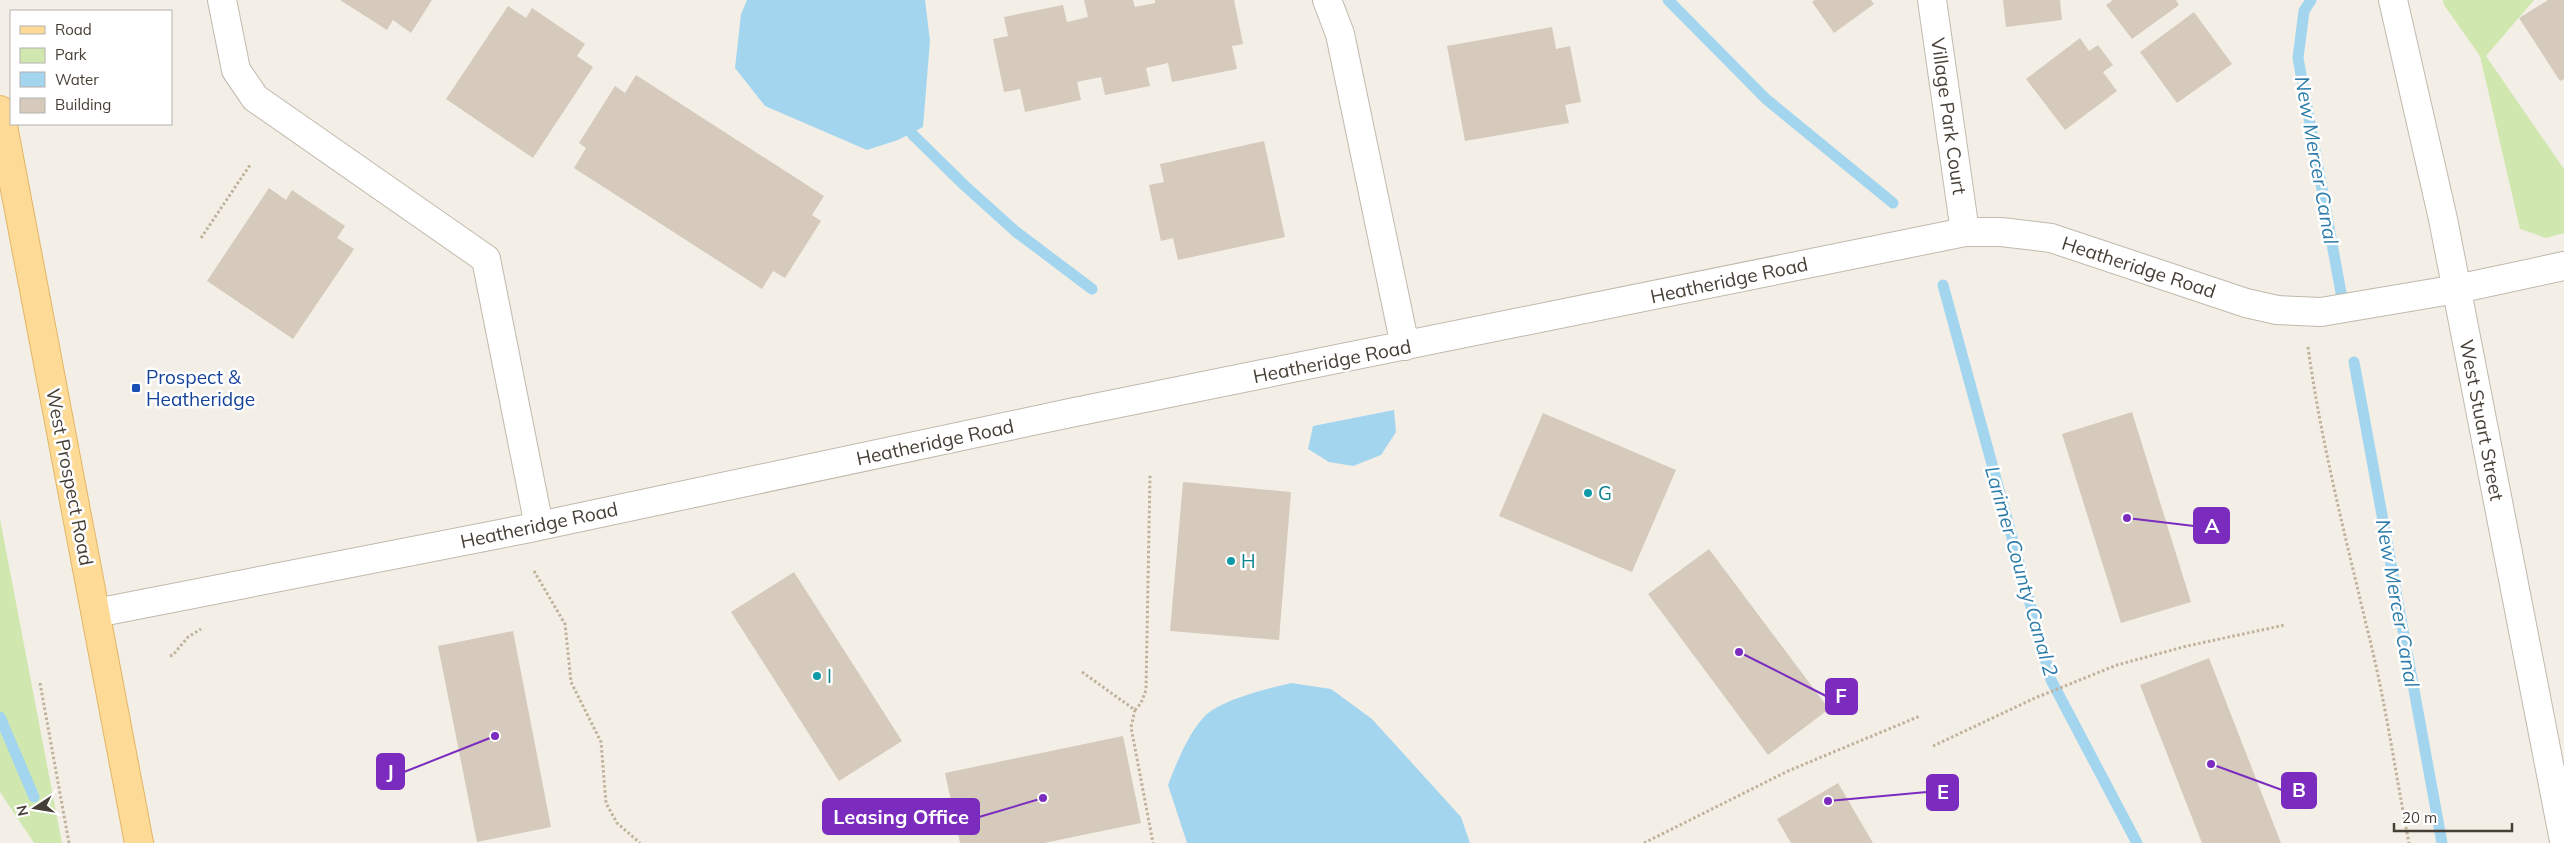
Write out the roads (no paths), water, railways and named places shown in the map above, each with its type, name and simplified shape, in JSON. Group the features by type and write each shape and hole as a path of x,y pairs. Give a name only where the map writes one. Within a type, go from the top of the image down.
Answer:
{"main road":[{"name":"West Prospect Road","path":"0,110 139,843"}],"street":[{"path":"222,0 236,70 255,98 486,259 539,526"},
{"path":"1327,0 1340,34 1405,346"},
{"name":"Village Park Court","path":"1932,0 1965,232"},
{"name":"West Stuart Street","path":"2394,0 2457,289 2564,841"},
{"name":"Heatheridge Road","path":"96,613 539,526 1060,415 1965,232 2001,232 2051,238 2246,303 2276,310 2312,311 2365,306 2564,266"}],"water":[{"path":"747,0 925,0 930,41 923,127 898,140 867,150 765,106 735,68 741,14"},
{"path":"1394,410 1396,432 1381,455 1353,466 1329,462 1308,449 1313,426"},
{"path":"1291,683 1331,689 1372,719 1461,817 1470,843 1187,843 1168,785 1184,747 1195,728 1207,714 1225,703"}],"waterway":[{"name":"Larimer County Canal 2","path":"1668,0 1766,99 1893,203"},
{"name":"New Mercer Canal","path":"2311,0 2304,11 2298,58 2344,309"},
{"path":"912,134 1015,231 1092,289"},
{"name":"Larimer County Canal 2","path":"1943,285 2051,680 2137,843"},
{"name":"New Mercer Canal","path":"2354,362 2442,843"},
{"name":"Larimer County Canal 2","path":"0,717 34,797"}],"place":[{"name":"Prospect & Heatheridge","path":"136,388"},
{"name":"G","path":"1588,493"},
{"name":"A","path":"2127,518"},
{"name":"H","path":"1231,561"},
{"name":"F","path":"1739,652"},
{"name":"I","path":"817,676"},
{"name":"J","path":"495,736"},
{"name":"B","path":"2211,764"},
{"name":"Leasing Office","path":"1043,798"},
{"name":"E","path":"1828,801"}]}
